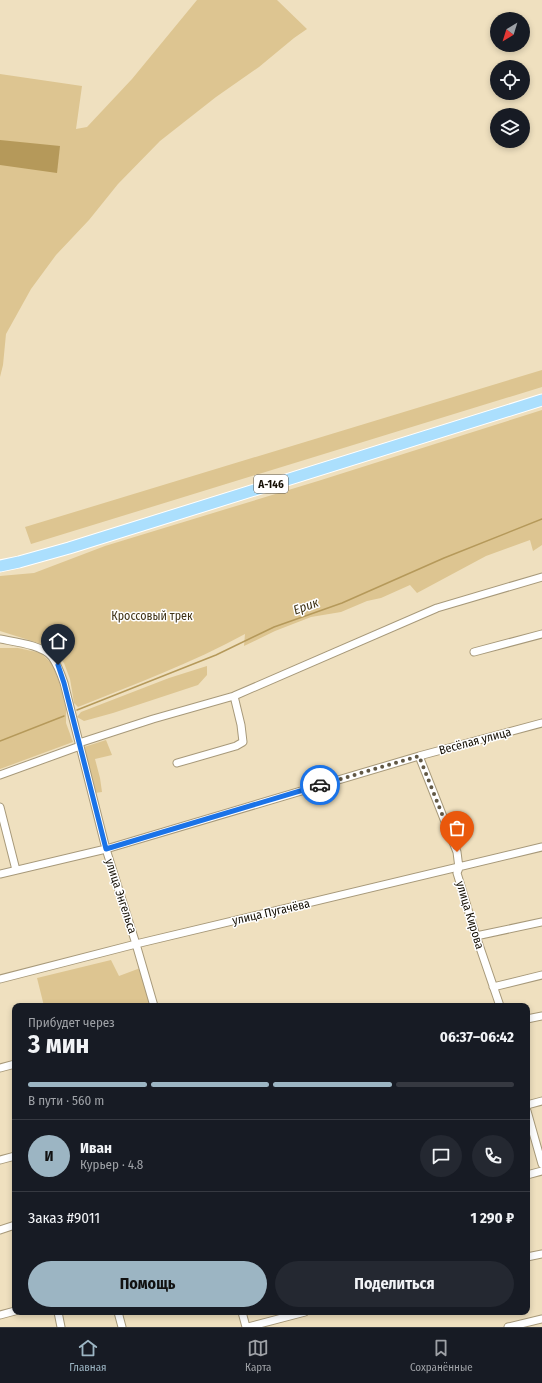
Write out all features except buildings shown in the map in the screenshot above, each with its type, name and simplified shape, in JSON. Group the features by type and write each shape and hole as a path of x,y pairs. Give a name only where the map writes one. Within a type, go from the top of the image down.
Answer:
{"highway":[{"name":"А-146","path":"0,566 69,548 542,400"}],"street":[{"path":"0,775 79,744 153,719 234,696 437,608 542,576"},
{"path":"474,652 542,634"},
{"name":"улица Энгельса","path":"0,639 42,649 52,656 58,665 64,683 106,849 153,1003"},
{"path":"177,763 236,746 243,742 234,696"},
{"name":"Весёлая улица","path":"0,874 106,849 419,756 542,723"},
{"name":"улица Кирова","path":"419,756 457,852 459,868 457,873 476,936 499,1003"},
{"path":"0,807 16,870"},
{"name":"улица Пугачёва","path":"0,978 542,847"},
{"path":"476,936 542,922"},
{"path":"493,987 542,976"},
{"path":"530,1018 542,1016"},
{"path":"0,1068 12,1065"},
{"path":"530,1104 542,1101"},
{"path":"530,1122 542,1164"},
{"path":"0,1160 12,1157"},
{"path":"530,1174 542,1171"},
{"path":"0,1230 12,1226"},
{"path":"530,1256 542,1254"},
{"path":"0,1315 12,1313"},
{"path":"59,1315 61,1327"},
{"path":"119,1315 122,1327"},
{"path":"243,1315 247,1327 293,1315"},
{"path":"508,1327 518,1326 542,1319"}],"green space":[{"path":"197,0 277,0 307,29 160,141 118,184 89,220 56,255 31,289 6,334 3,365 0,377 0,74 82,86 76,129 87,127 132,79"},
{"path":"542,370 542,387 31,544 25,527"},
{"name":"Кроссовый трек","path":"542,410 542,545 533,551 530,540 486,556 417,593 410,585 381,598 367,601 341,612 311,617 275,631 244,646 245,634 184,664 78,707 74,703 70,679 64,663 51,647 0,631 0,576 34,573 105,546 318,481"},
{"path":"0,648 18,648 41,653 53,665 66,709 66,723 73,742 0,769"},
{"path":"207,666 207,675 198,685 84,721 77,717 81,712 169,678"},
{"path":"106,740 112,755 95,759 102,792 95,793 84,747"},
{"path":"111,960 119,976 143,967 153,1003 43,1003 37,978"}],"shaded area":[{"path":"0,140 60,146 57,173 0,165"}],"waterway":[{"name":"Ерик","path":"77,710 216,655 274,627 342,603 444,558 542,519"},
{"name":"Ерик","path":"0,741 64,716"}],"way so far":[{"path":"320,785 419,756 457,852"}],"route":[{"path":"58,665 64,683 106,849 320,785"}]}
